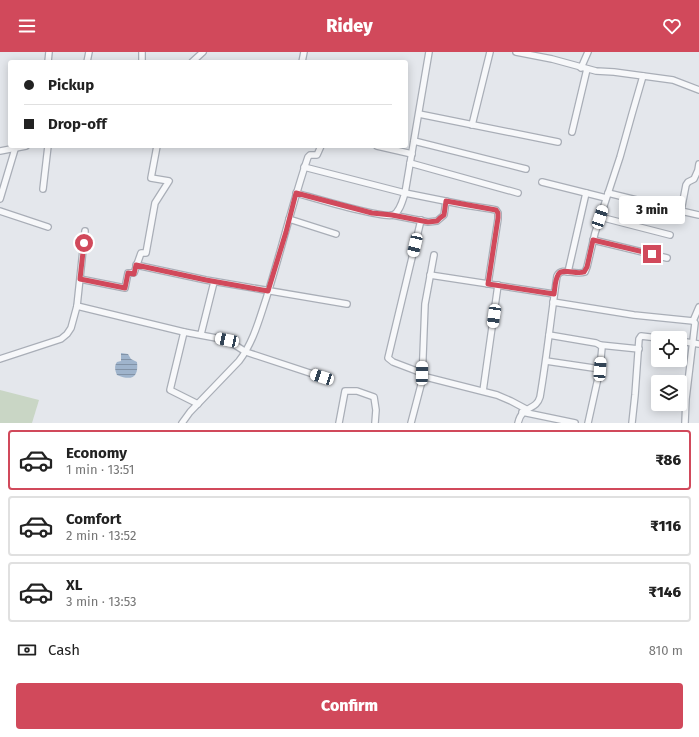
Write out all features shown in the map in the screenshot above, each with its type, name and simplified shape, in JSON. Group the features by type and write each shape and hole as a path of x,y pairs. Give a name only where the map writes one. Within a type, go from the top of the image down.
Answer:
{"street":[{"path":"194,60 204,52"},
{"path":"392,215 397,212 405,193 429,52"},
{"path":"472,125 490,52"},
{"path":"516,52 542,54 596,71 673,80 699,90"},
{"path":"572,132 588,52"},
{"path":"518,423 524,411 539,401 546,361 557,276 559,272 562,271 580,274 584,272 587,267 593,240 620,157 643,76"},
{"path":"419,114 558,142"},
{"path":"414,141 526,169"},
{"path":"0,151 19,148"},
{"path":"43,189 48,148"},
{"path":"80,279 125,288 128,273 134,274 141,253 146,253 155,203 169,181 151,178 157,148"},
{"path":"182,423 239,361 246,352 253,338 273,278 304,167 308,156 317,155 319,148"},
{"path":"386,148 412,154"},
{"path":"0,198 15,149"},
{"path":"410,163 518,193"},
{"path":"681,211 686,186 688,182 696,180 699,164"},
{"path":"304,167 405,193 496,210 498,213 498,218 488,284"},
{"path":"542,182 586,193 607,195 699,215"},
{"path":"296,193 372,213 428,222 434,222 444,215 446,201"},
{"path":"568,272 586,193"},
{"path":"0,211 48,228"},
{"path":"600,217 670,235"},
{"path":"289,219 336,234"},
{"path":"420,220 388,358 393,362 422,374 503,397 524,411 575,423"},
{"path":"0,359 61,339 68,334 77,306 85,231"},
{"path":"593,240 667,258"},
{"path":"411,423 422,381 425,304 434,255"},
{"path":"136,265 214,282 347,304"},
{"path":"430,275 554,294"},
{"path":"201,334 214,282"},
{"path":"483,391 498,285"},
{"path":"553,302 634,315 693,321"},
{"path":"77,306 184,332 227,340 246,352 322,377"},
{"path":"685,423 686,399 696,343 695,323 693,321 699,308"},
{"path":"184,332 170,390 198,404"},
{"path":"549,335 600,345 639,349"},
{"path":"632,423 636,395 640,339 641,336 651,337"},
{"path":"590,423 600,369 602,347 600,345"},
{"path":"546,361 600,369"},
{"path":"339,423 345,391 357,390 374,397 376,410 375,423"}],"green space":[{"path":"0,390 39,400 32,423 0,423"}],"water":[{"path":"121,353 128,354 131,359 137,362 137,372 133,377 126,378 117,375 115,367 117,362 121,361"}],"route":[{"path":"84,243 80,279 125,288 128,273 134,274 136,265 268,291 273,278 296,193 372,213 428,222 437,221 444,215 446,201 496,210 498,213 498,218 488,284 554,294 559,272 562,271 580,274 584,272 587,267 593,240 652,254"}]}
